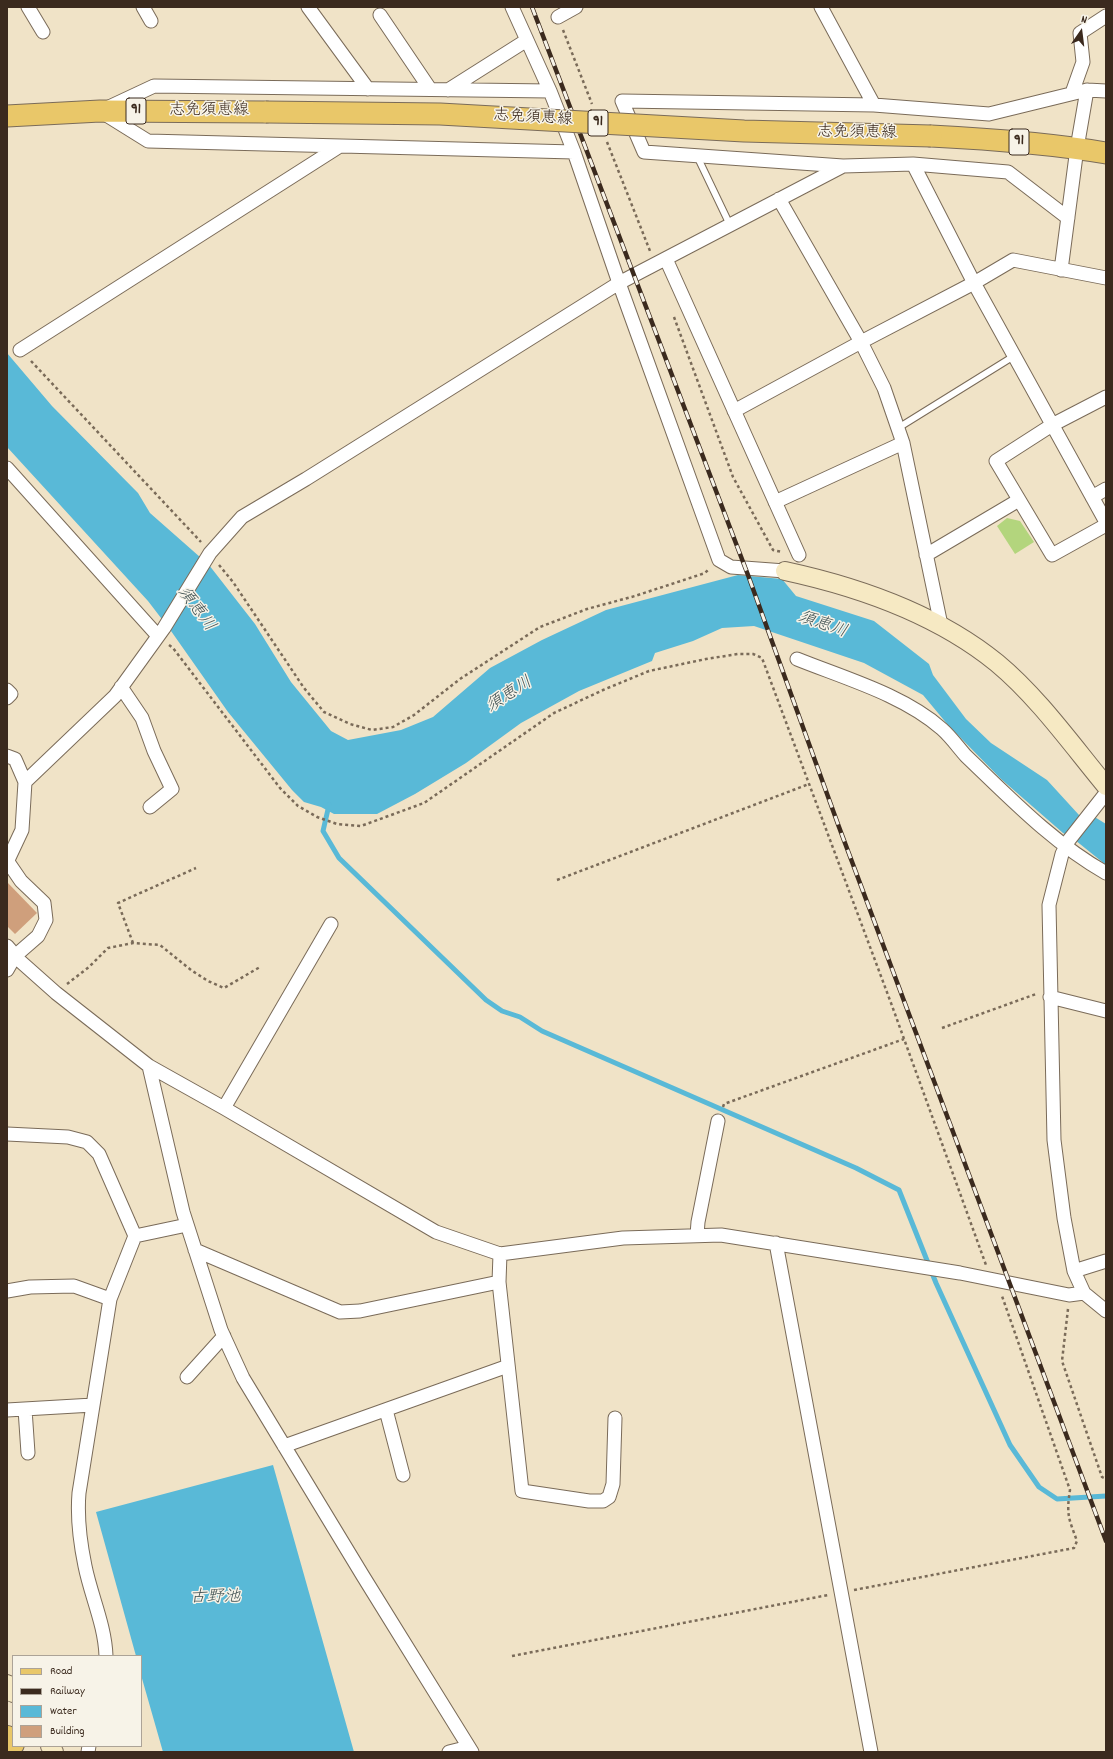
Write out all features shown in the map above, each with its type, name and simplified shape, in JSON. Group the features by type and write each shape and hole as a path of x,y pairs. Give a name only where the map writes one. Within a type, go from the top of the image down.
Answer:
{"highway":[{"path":"7,1747 10,1752"}],"main road":[{"name":"志免須恵線","path":"7,116 100,111 440,114 744,131 931,136 1007,140 1106,153"}],"street":[{"path":"28,7 43,32"},
{"path":"143,7 151,21"},
{"path":"308,7 368,89"},
{"path":"512,7 550,91 574,152 619,283 719,560 731,567 785,571 822,579 876,598 940,625 971,644 1004,670 1032,697 1105,792 1067,844 1062,854 1049,905 1054,1140 1064,1218 1074,1271 1084,1293 1106,1311"},
{"path":"558,17 576,7"},
{"path":"822,7 874,105"},
{"path":"380,15 430,89"},
{"path":"1072,93 1083,62 1080,33 1106,16"},
{"path":"448,90 527,40"},
{"path":"100,111 154,86 550,91"},
{"path":"1061,270 1077,148 1087,90"},
{"path":"1068,218 1008,172 913,164 843,166 644,152 622,101 874,105 989,114 1087,90 1106,91"},
{"path":"100,111 148,141 574,152"},
{"path":"20,350 340,146"},
{"path":"913,164 974,284 1014,356 1052,425 1092,497 1106,523 1052,555 996,461 1052,425 1106,396"},
{"path":"25,782 115,696 161,632 210,553 242,517 313,475 619,283 843,166"},
{"path":"779,199 861,342 884,388 903,443 940,625"},
{"path":"666,259 799,555"},
{"path":"734,411 861,342 974,284 1013,260 1106,278"},
{"path":"775,502 903,443"},
{"path":"7,468 161,632"},
{"path":"1092,497 1106,489"},
{"path":"926,555 1019,500"},
{"path":"797,659 879,691 920,713 942,729 965,755 1067,844 1106,873"},
{"path":"121,687 142,718 154,751 172,789 150,807"},
{"path":"7,690 11,694 7,698"},
{"path":"7,756 16,760 25,782 22,830 7,862 21,881 44,903 46,920 38,936 16,956 7,970"},
{"path":"224,1108 331,924"},
{"path":"7,946 56,992 149,1066 436,1232 500,1254 623,1238 721,1235 960,1273 1069,1295 1084,1293"},
{"path":"1050,993 1106,1011"},
{"path":"149,1066 187,1225 224,1336 243,1378 378,1602 470,1749 449,1752"},
{"path":"697,1235 698,1222 718,1121"},
{"path":"7,1134 68,1137 86,1142 99,1154 135,1236 110,1298 79,1493 78,1513 85,1567 102,1625 106,1655"},
{"path":"135,1236 187,1225"},
{"path":"776,1243 871,1752"},
{"path":"195,1250 340,1312 360,1311 499,1282"},
{"path":"500,1254 499,1282 522,1491 589,1501 603,1501 609,1497 613,1484 615,1418"},
{"path":"1074,1271 1106,1261"},
{"path":"7,1291 30,1287 74,1286 110,1298"},
{"path":"187,1377 224,1336"},
{"path":"284,1446 508,1366"},
{"path":"7,1410 93,1405"},
{"path":"25,1409 28,1453"},
{"path":"386,1410 403,1475"}],"lane":[{"path":"697,156 730,225"},
{"path":"898,428 1014,356"}],"path":[{"path":"20,350 210,553 233,582 304,688 324,712 350,724 372,730 393,727 414,715 460,679 540,627 588,609 635,596 705,573 719,560"},
{"path":"161,632 280,788 298,806 317,817 337,824 361,826 424,802 554,713 603,690 649,671 706,659 738,654 753,654 762,658 988,1269 996,1280 1070,1490 1067,1509 1068,1517 1077,1541 1074,1548 512,1656"},
{"path":"557,880 809,784"},
{"path":"133,942 118,903 196,868"},
{"path":"56,992 89,967 108,948 133,942 160,945 191,970 208,981 224,988 260,967"},
{"path":"942,1028 1050,993"},
{"path":"718,1121 724,1104 904,1039"},
{"path":"1069,1295 1062,1361 1102,1477 1106,1479"}],"green space":[{"path":"1007,518 1020,521 1034,542 1015,554 997,526"}],"water":[{"name":"須恵川","path":"7,353 52,406 138,493 150,513 209,565 255,624 291,682 331,731 348,740 401,730 433,717 490,668 542,640 606,610 738,575 782,579 796,596 874,621 929,664 933,675 966,719 991,743 1047,780 1079,815 1093,816 1106,824 1106,865 1075,840 1063,833 1001,779 948,725 923,695 864,663 754,626 722,628 693,641 655,653 652,661 579,691 521,723 466,763 415,794 377,814 334,814 321,807 304,802 292,790 228,712 148,601 7,447"},
{"name":"古野池","path":"273,1465 354,1752 163,1752 142,1678 142,1655 136,1655 96,1512"}],"building":[{"path":"7,882 37,913 15,934 7,926"}],"waterway":[{"path":"329,805 323,831 339,858 486,1000 502,1011 520,1017 542,1031 856,1168 899,1190 936,1283 1010,1445 1039,1487 1057,1499 1106,1496"}],"railway":[{"path":"532,7 748,575 839,827 1106,1541"}]}
